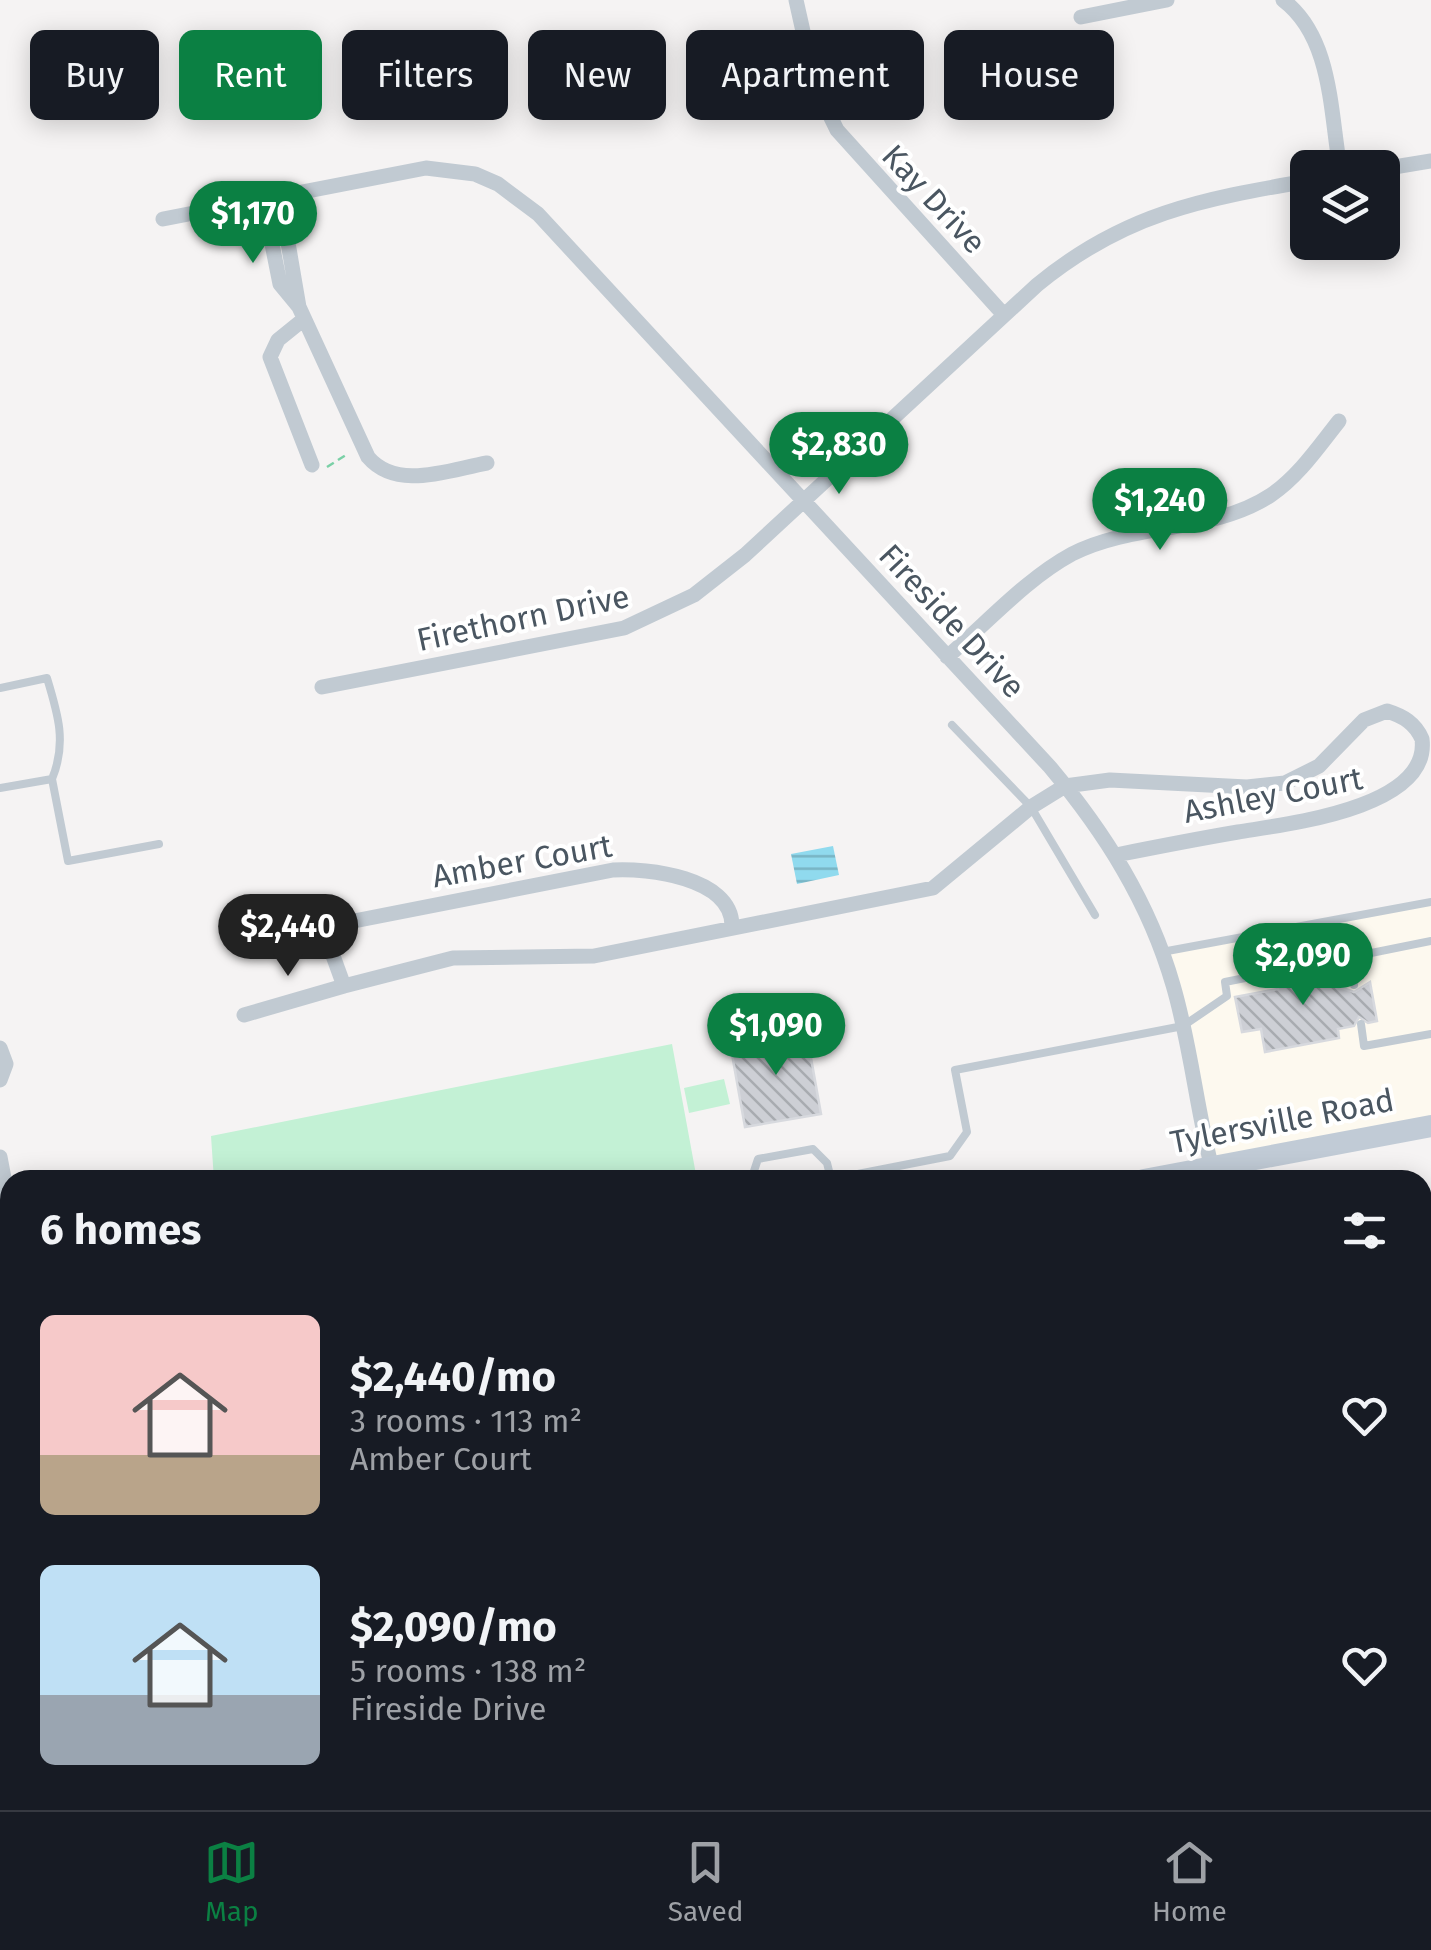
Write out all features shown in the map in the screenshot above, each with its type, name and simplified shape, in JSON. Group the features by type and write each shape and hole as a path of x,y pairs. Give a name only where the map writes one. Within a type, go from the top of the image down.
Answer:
{"main road":[{"name":"Tylersville Road","path":"1231,1170 1431,1126"}],"street":[{"name":"Kay Drive","path":"796,0 815,85 836,130 1004,315"},
{"path":"1081,17 1167,0"},
{"path":"1283,0 1304,18 1316,40 1337,150"},
{"path":"1400,166 1431,161"},
{"name":"Fireside Drive","path":"163,219 426,168 463,172 498,184 538,214 1066,786 1116,856 1162,952 1183,1026 1212,1170"},
{"name":"Firethorn Drive","path":"322,687 586,638 642,621 715,580 1056,269 1120,228 1191,202 1290,185"},
{"path":"271,198 280,284 301,313 361,446 376,466 398,476 486,463"},
{"path":"301,313 278,340 270,357 312,465"},
{"path":"947,657 1030,584 1072,554 1121,537 1234,513 1269,496 1307,461 1339,421"},
{"name":"Ashley Court","path":"1066,786 1110,780 1247,787 1285,783 1319,766 1364,720 1387,711 1410,722 1424,742 1424,768 1417,778 1374,805 1116,856"},
{"path":"244,1015 453,958 594,956 933,888 1031,807 1066,786"},
{"name":"Amber Court","path":"344,986 332,940 348,922 612,870 651,870 700,886 722,903 732,926"},
{"path":"0,1048 6,1064 0,1080"}],"lane":[{"path":"0,688 47,678 60,720 61,757 52,779 68,861 159,844"},
{"path":"952,725 1031,807 1095,914"},
{"path":"0,788 52,779"},
{"path":"1162,952 1431,902"},
{"path":"1302,967 1431,941"},
{"path":"1348,958 1354,985"},
{"path":"879,1170 950,1156 966,1132 955,1070 1183,1026 1227,996 1225,982 1275,972"},
{"path":"1361,1024 1364,1046 1431,1034"},
{"path":"754,1170 758,1158 813,1149 827,1163 828,1170"}],"path":[{"path":"312,465 326,468 361,446"}],"shaded area":[{"path":"1431,902 1431,1126 1211,1167 1162,953"}],"green space":[{"path":"672,1044 695,1170 213,1170 211,1136"},
{"path":"724,1079 730,1104 689,1113 684,1088"}],"water":[{"path":"833,846 839,875 797,884 791,854"}],"building":[{"path":"1299,949 1301,960 1295,968 1304,974 1305,983 1338,976 1340,987 1354,992 1370,982 1377,1021 1368,1023 1359,1017 1354,1026 1338,1029 1339,1038 1265,1052 1261,1029 1242,1032 1235,997 1278,989 1276,979 1282,972 1274,965 1272,954"},
{"path":"806,1030 821,1114 745,1127 730,1043"}]}
